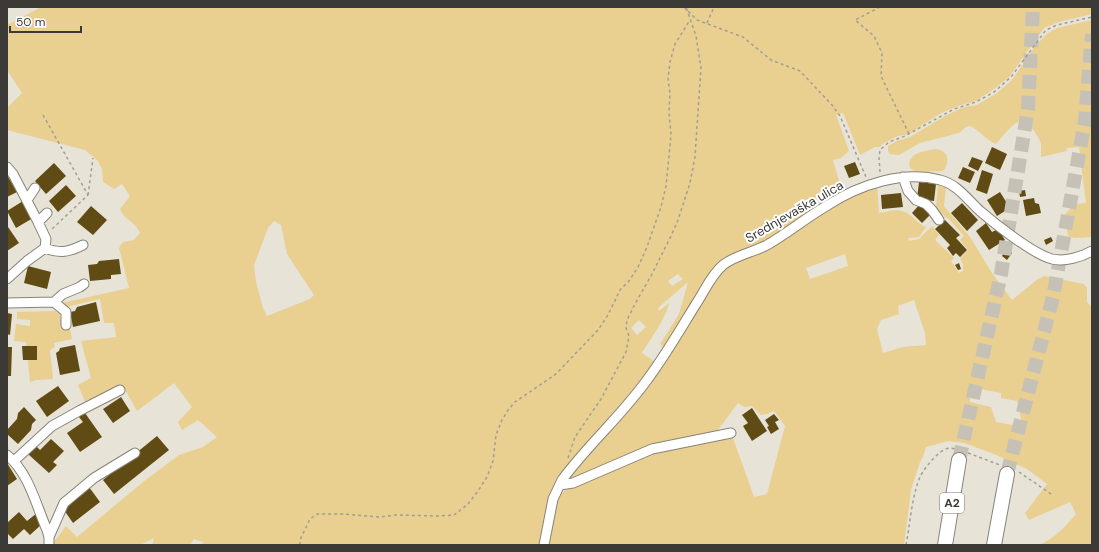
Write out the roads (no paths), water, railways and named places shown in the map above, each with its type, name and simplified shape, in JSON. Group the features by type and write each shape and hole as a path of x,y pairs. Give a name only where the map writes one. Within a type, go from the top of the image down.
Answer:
{"highway":[{"name":"A2","path":"945,545 959,460"},
{"path":"994,545 1007,474"}],"street":[{"path":"10,173 27,200 46,243 56,252 66,251 83,245"},
{"path":"903,177 908,192 916,200 926,204 939,220"},
{"name":"Srednjevaška ulica","path":"544,545 553,500 560,485 647,380 709,283 723,265 767,245 829,204 855,191 880,182 903,177 924,177 941,180 954,186 981,212 1038,253 1053,259 1062,259 1083,256 1092,251"},
{"path":"27,200 35,188"},
{"path":"38,222 47,213"},
{"path":"7,279 46,243"},
{"path":"7,303 54,302 63,294 84,284"},
{"path":"54,302 66,312 66,325"},
{"path":"49,541 30,487 10,458 52,426 120,390"},
{"path":"560,485 574,483 652,449 731,433"},
{"path":"49,541 64,503 94,478 135,453"}],"tunnel":[{"path":"959,460 1001,274 1028,109 1033,7"},
{"path":"1007,474 1053,297 1085,121 1092,34"}]}
